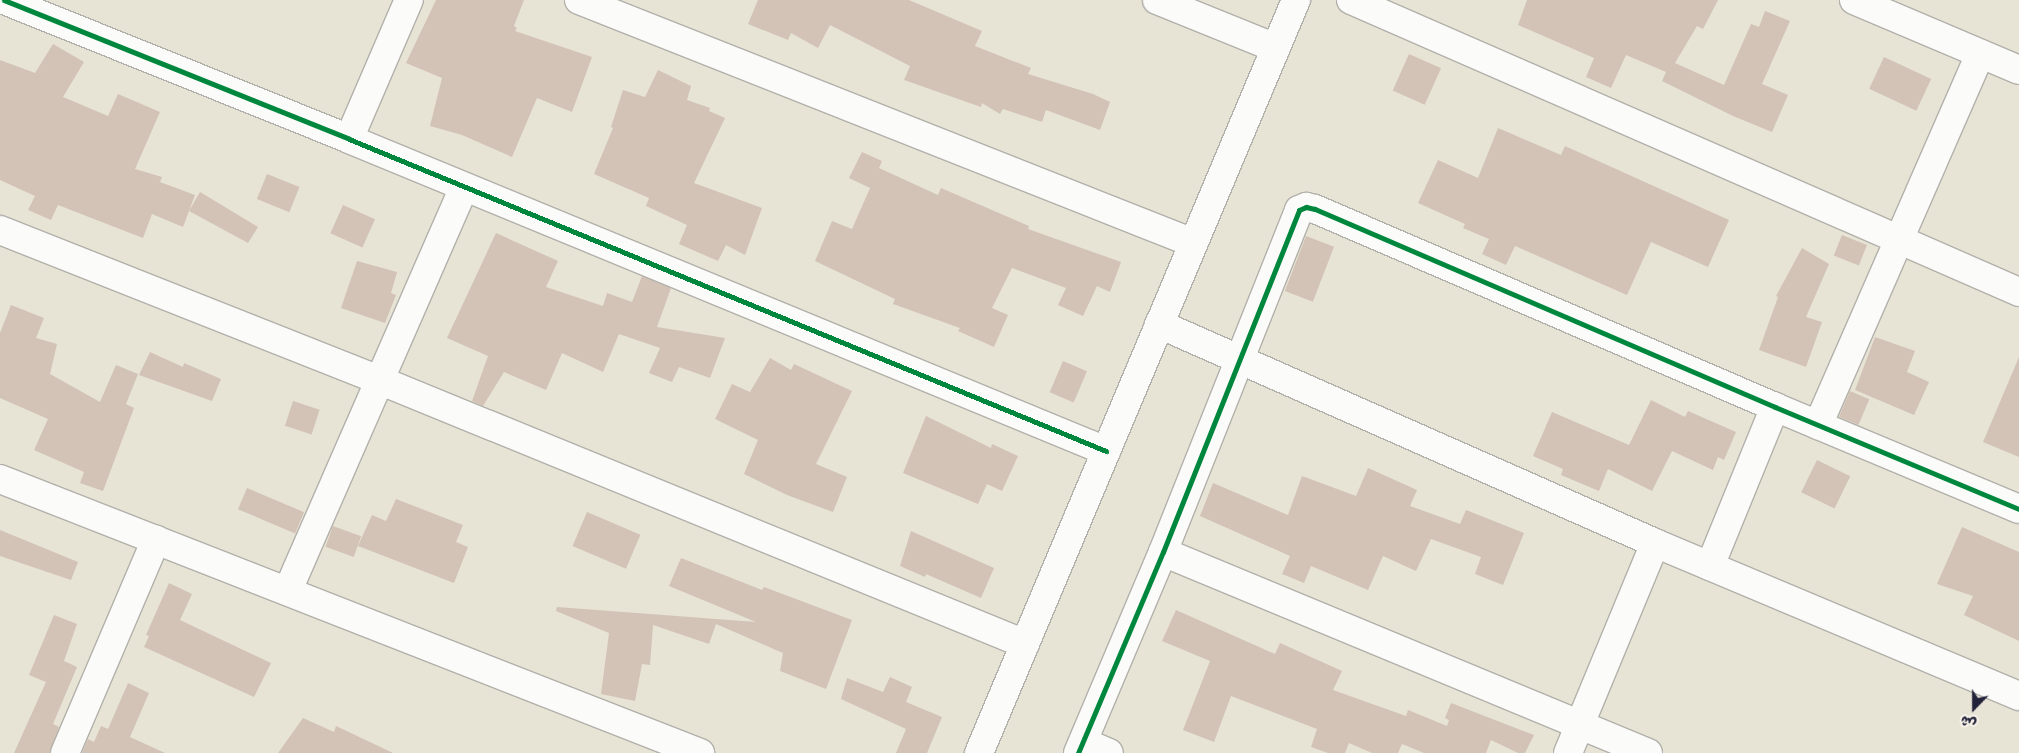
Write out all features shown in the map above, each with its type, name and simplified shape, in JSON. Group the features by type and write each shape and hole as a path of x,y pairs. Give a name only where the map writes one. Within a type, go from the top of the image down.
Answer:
{"main road":[{"path":"348,139 409,0"},
{"path":"579,0 1194,243"},
{"path":"1157,0 1276,48"},
{"path":"979,753 1296,0"},
{"path":"1351,0 1898,241 2019,292"},
{"path":"7,1 348,139 1106,451"},
{"path":"1870,3 2019,70"},
{"path":"1818,425 1980,54"},
{"path":"288,590 464,188"},
{"path":"1109,753 1080,747 1163,552 1300,210 1306,207 1315,209 1775,408 2019,509"},
{"path":"0,230 379,380 1025,644"},
{"path":"1159,324 1655,543 2019,696"},
{"path":"1710,566 1775,408"},
{"path":"0,479 288,590 700,753"},
{"path":"65,753 156,540"},
{"path":"1568,753 1655,543"},
{"path":"1163,552 1648,753"}],"building":[{"path":"436,0 524,0 514,26 517,28 515,31 592,57 572,112 537,98 512,157 462,135 430,126 442,78 406,63"},
{"path":"758,0 909,0 982,31 975,46 1031,68 1028,74 1093,94 1110,102 1100,130 1046,110 1042,122 1003,109 1000,114 982,103 981,107 904,80 910,66 830,25 818,48 791,33 788,40 748,24"},
{"path":"1527,0 1718,0 1703,29 1697,26 1675,63 1724,85 1751,24 1759,27 1765,11 1790,21 1762,84 1788,95 1772,132 1733,116 1662,81 1666,72 1626,55 1611,88 1586,77 1594,58 1518,25"},
{"path":"53,44 84,62 63,97 108,116 118,94 160,112 135,169 162,177 160,182 195,195 183,227 152,214 143,238 58,205 51,220 28,210 35,196 0,180 0,60 35,73"},
{"path":"1409,54 1441,68 1425,105 1393,91"},
{"path":"1884,57 1931,79 1916,111 1869,89"},
{"path":"658,70 691,86 687,100 710,108 709,111 725,118 694,183 762,208 745,255 726,245 718,261 679,244 687,225 646,206 649,198 594,174 613,128 611,127 623,90 645,97"},
{"path":"1498,128 1561,155 1565,146 1729,220 1708,267 1651,242 1627,295 1515,246 1506,265 1482,254 1489,239 1463,228 1465,224 1418,203 1438,160 1478,178"},
{"path":"862,152 882,161 879,168 938,195 941,188 1029,226 1028,229 1121,262 1110,292 1097,286 1083,316 1058,305 1066,288 1012,268 992,308 1008,315 994,347 958,331 960,328 893,304 895,299 815,261 832,221 852,229 870,188 849,178"},
{"path":"267,174 299,187 289,212 257,199"},
{"path":"200,192 258,227 248,243 189,211"},
{"path":"343,205 375,219 362,248 330,233"},
{"path":"496,233 558,261 546,287 603,306 607,293 632,302 642,276 671,288 657,327 725,338 710,378 679,367 672,382 649,373 660,348 619,334 603,372 562,353 546,390 504,372 483,406 472,401 488,356 447,338"},
{"path":"1842,235 1867,245 1859,266 1834,255"},
{"path":"1306,236 1334,247 1313,302 1285,291"},
{"path":"1802,248 1829,264 1806,317 1822,322 1806,367 1759,350 1778,297 1776,296"},
{"path":"357,261 397,272 391,293 396,295 385,323 341,308"},
{"path":"11,305 44,318 36,338 57,344 50,374 100,402 116,365 138,374 126,404 134,408 103,491 80,483 84,472 34,450 48,419 0,398 0,333"},
{"path":"1875,337 1915,351 1907,372 1929,382 1914,415 1855,390"},
{"path":"150,352 183,367 184,363 221,379 212,401 139,375"},
{"path":"2019,357 2019,457 1983,442"},
{"path":"770,358 791,370 794,364 852,391 816,464 847,477 833,512 787,495 744,474 758,440 715,419 732,384 750,392"},
{"path":"1063,361 1087,371 1074,402 1050,392"},
{"path":"1850,391 1869,399 1858,425 1839,417"},
{"path":"1651,400 1685,417 1688,411 1736,432 1724,460 1718,457 1713,470 1672,451 1652,491 1608,469 1599,491 1561,475 1563,469 1533,456 1552,412 1629,445"},
{"path":"293,401 320,410 312,434 285,426"},
{"path":"926,416 991,448 992,444 1018,456 1002,491 987,484 978,504 903,473"},
{"path":"1817,460 1850,476 1834,509 1801,492"},
{"path":"1368,468 1417,490 1410,506 1460,524 1466,510 1524,533 1503,585 1475,574 1481,557 1431,539 1416,571 1383,556 1368,590 1311,566 1304,583 1282,574 1290,556 1200,516 1213,483 1288,515 1302,476 1356,496"},
{"path":"247,488 304,512 295,533 238,509"},
{"path":"396,499 463,525 456,542 468,547 454,583 358,546 372,515 386,521"},
{"path":"587,512 640,535 626,569 573,546"},
{"path":"333,526 361,536 354,557 325,547"},
{"path":"1962,527 2019,552 2019,641 1964,615 1973,596 1937,584"},
{"path":"0,530 78,562 71,580 0,556"},
{"path":"911,531 994,568 981,598 926,574 925,577 900,566"},
{"path":"681,558 762,590 764,587 852,620 826,689 780,671 783,653 716,624 709,644 653,625 650,665 642,664 635,701 601,694 609,633 556,611 557,607 756,622 669,586"},
{"path":"169,583 192,594 180,620 271,663 254,697 144,647 149,636 146,635"},
{"path":"1176,610 1275,654 1280,643 1342,671 1333,690 1406,716 1408,710 1447,726 1449,720 1445,718 1451,703 1534,735 1525,753 1518,753 1491,740 1486,753 1424,753 1402,744 1398,753 1372,753 1349,743 1345,753 1328,753 1311,747 1317,729 1231,696 1214,742 1183,730 1210,661 1162,641"},
{"path":"54,615 77,624 64,661 77,667 53,724 59,727 50,753 14,753 46,682 29,675"},
{"path":"890,677 912,687 906,702 942,717 927,753 896,753 906,729 841,699 847,678 883,692"},
{"path":"128,683 149,693 130,737 165,753 82,753 88,739 94,742 101,726 108,729"},
{"path":"303,718 334,732 336,726 393,753 278,753"}],"cycle path":[{"path":"4,0 349,139 1106,451"},
{"path":"1078,753 1163,552 1299,210 1306,207 1315,209 1775,407 2019,509"}]}
